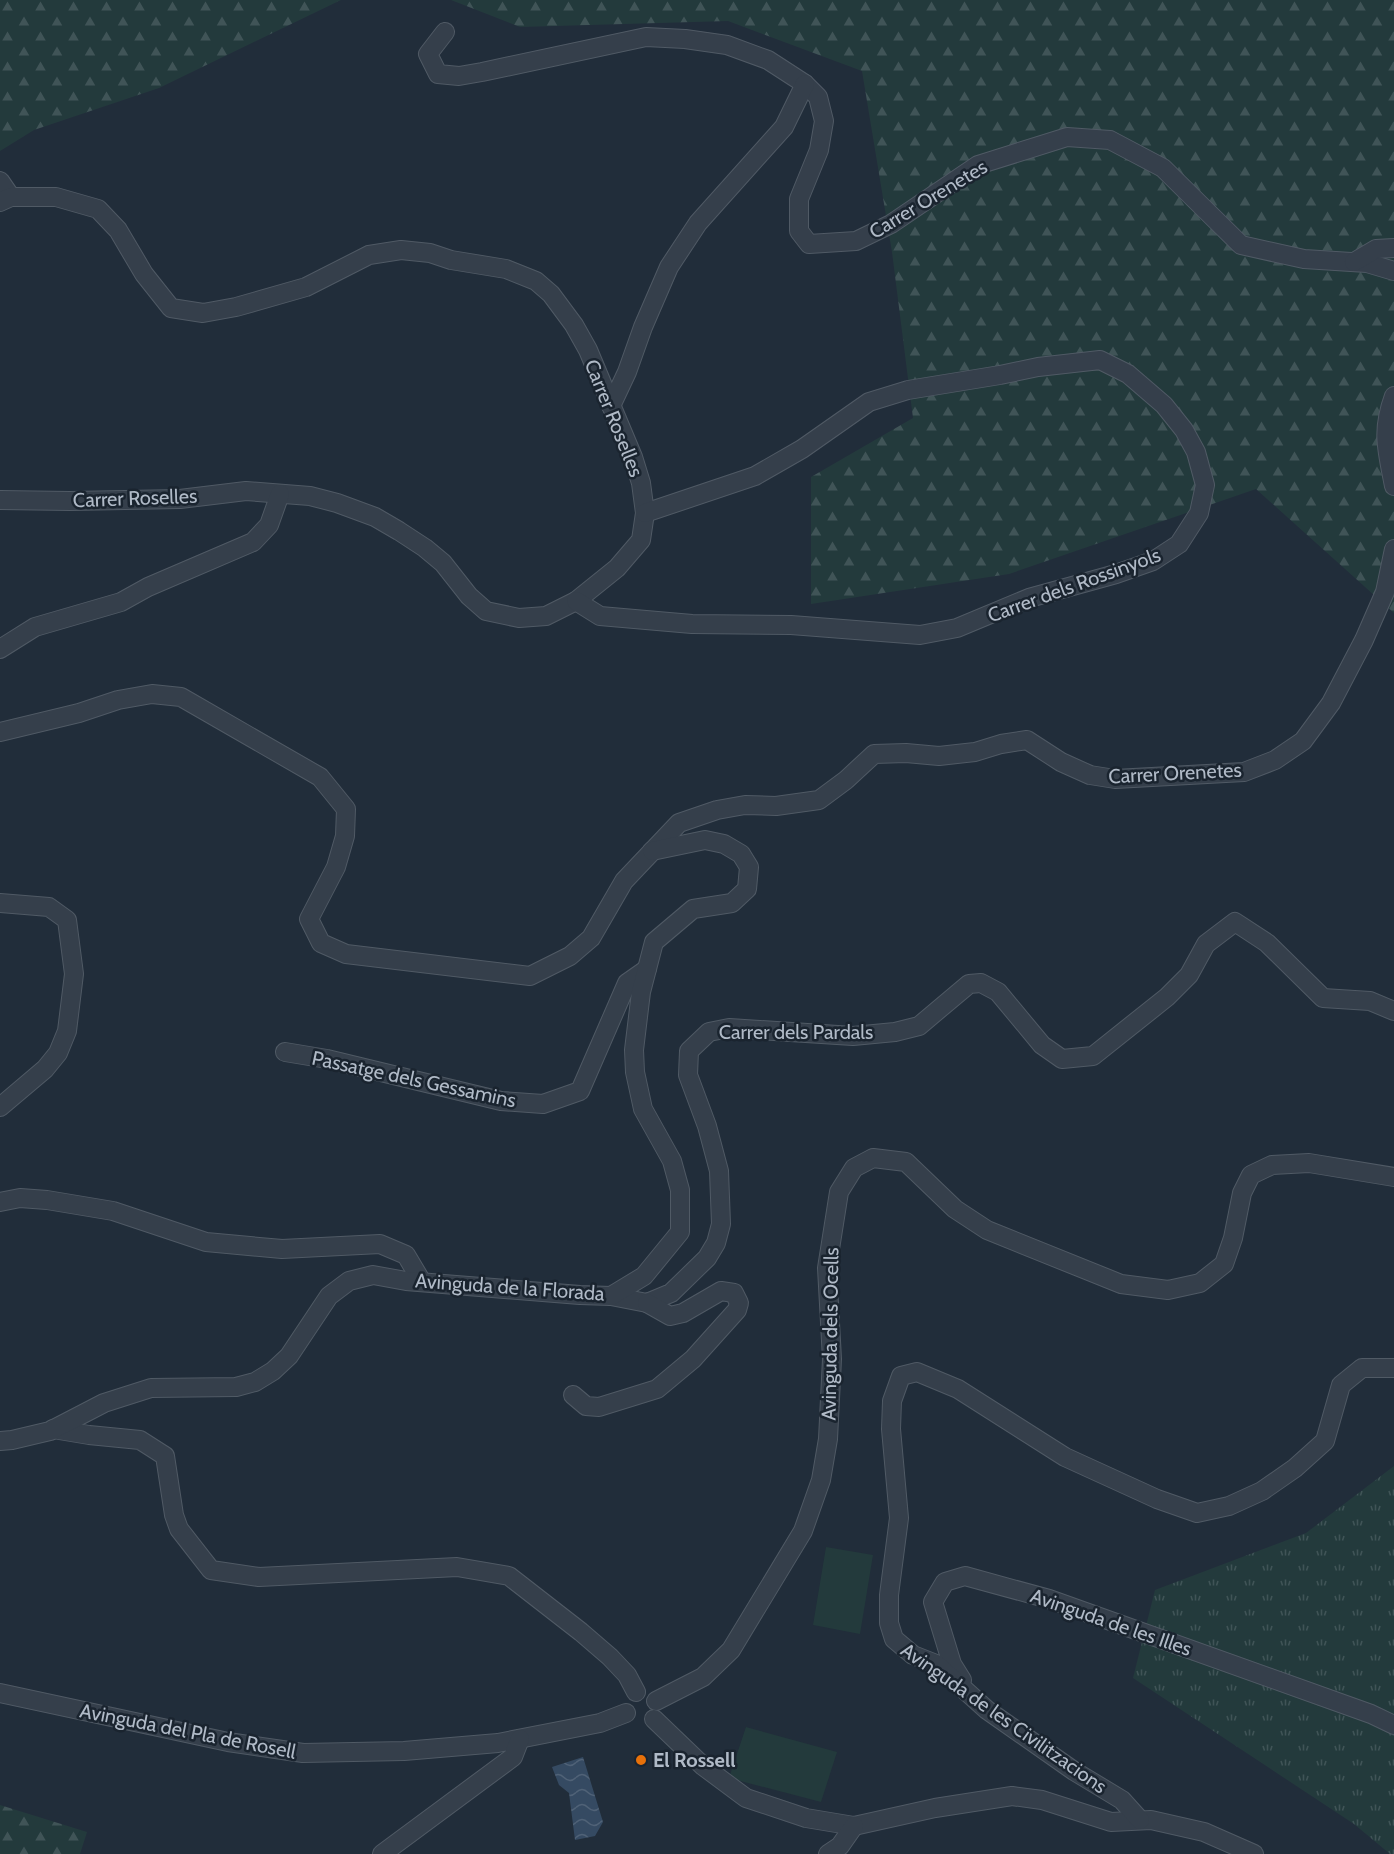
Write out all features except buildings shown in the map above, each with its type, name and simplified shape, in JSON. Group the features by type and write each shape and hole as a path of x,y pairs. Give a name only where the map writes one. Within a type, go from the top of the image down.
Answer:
{"street":[{"name":"Carrer Orenetes","path":"445,32 428,54 438,74 459,75 482,72 646,37 727,45 768,60 805,84 818,97 824,121 819,150 799,199 798,231 809,244 856,242 891,224 978,165 1067,137 1110,140 1163,168 1241,245 1304,259 1354,262 1394,271"},
{"path":"611,406 669,267 698,223 784,127 805,84"},
{"path":"0,181 6,200"},
{"name":"Carrer Roselles","path":"0,500 180,499 246,491 310,496 375,517 399,531 443,563 469,596 486,611 519,618 546,616 576,601 617,568 641,540 645,513 641,483 633,457 588,350 574,325 551,294 536,281 506,269 452,260 430,253 401,250 369,255 306,287 236,307 203,313 171,308 144,274 118,230 98,209 56,197 6,200"},
{"path":"1354,262 1376,249 1394,248"},
{"name":"Carrer dels Rossinyols","path":"576,601 600,616 692,624 791,625 920,635 957,628 1029,598 1116,574 1153,561 1179,544 1199,513 1205,485 1196,452 1184,430 1164,405 1128,374 1100,360 1038,367 908,390 868,402 802,449 755,476 645,513"},
{"path":"1394,396 1388,413 1385,440 1394,486"},
{"path":"0,649 35,627 121,602 148,587 253,542 269,525 280,494"},
{"name":"Carrer Orenetes","path":"651,851 679,823 717,810 745,805 776,806 819,800 846,780 874,754 906,753 939,756 975,752 1001,744 1027,740 1061,762 1090,775 1115,779 1244,772 1275,760 1303,741 1331,703 1364,640 1385,592 1394,549"},
{"path":"0,732 79,713 118,700 152,694 180,697 320,777 346,809 345,836 336,867 309,919 321,943 346,954 530,976 570,956 591,938 624,881 651,851"},
{"name":"Avinguda de la Florada","path":"52,1429 123,1395 151,1388 236,1388 255,1382 273,1371 289,1356 330,1296 349,1281 374,1275 422,1282 611,1296 644,1276 681,1232 680,1190 672,1161 643,1109 635,1072 634,1050 641,992 654,942 693,909 732,903 747,889 749,867 741,854 724,843 705,840 651,851"},
{"path":"0,903 49,907 67,920 74,974 67,1031 58,1053 45,1069 0,1107"},
{"name":"Carrer dels Pardals","path":"647,1303 672,1293 707,1258 716,1243 722,1224 719,1171 707,1126 688,1075 689,1050 709,1032 729,1028 853,1036 896,1032 919,1026 969,984 981,983 998,992 1042,1044 1062,1059 1093,1056 1167,997 1188,975 1206,944 1235,922 1267,944 1323,998 1370,1001 1394,1011"},
{"name":"Passatge dels Gessamins","path":"285,1052 327,1059 501,1101 543,1104 580,1090 627,982 647,969"},
{"name":"Avinguda dels Ocells","path":"655,1710 703,1677 732,1650 803,1531 821,1480 828,1439 832,1359 827,1268 839,1192 854,1168 873,1158 906,1162 955,1209 987,1230 1121,1284 1168,1290 1200,1283 1224,1264 1233,1238 1242,1193 1251,1175 1272,1165 1309,1163 1394,1177"},
{"path":"0,1202 20,1198 47,1200 113,1212 206,1242 282,1248 380,1244 406,1255 422,1282"},
{"path":"573,1395 586,1406 599,1407 657,1389 693,1359 737,1310 739,1303 734,1293 721,1291 683,1313 670,1316 647,1303 611,1296"},
{"name":"Avinguda de les Civilitzacions","path":"1140,1820 1122,1800 1074,1771 987,1710 936,1664 913,1655 894,1639 889,1623 889,1595 899,1518 891,1429 892,1401 901,1376 917,1372 958,1389 1065,1457 1157,1499 1197,1513 1230,1506 1262,1491 1295,1468 1325,1441 1341,1385 1362,1368 1394,1368"},
{"path":"0,1440 12,1440 52,1429 140,1440 165,1456 174,1515 179,1529 211,1570 259,1577 458,1567 509,1576 610,1657 627,1675 636,1692"},
{"name":"Avinguda de les Illes","path":"972,1697 952,1664 933,1602 945,1582 965,1576 1049,1599 1226,1661 1371,1714 1394,1725"},
{"path":"655,1710 641,1724 634,1723 626,1713 626,1702 636,1692 645,1691 650,1694 655,1710 703,1766 746,1798 806,1818 854,1826 935,1808 1012,1796 1042,1800 1111,1822 1151,1820 1204,1832 1254,1854"},
{"name":"Avinguda del Pla de Rosell","path":"0,1693 228,1742 303,1753 404,1751 498,1743 600,1723 626,1713"},
{"path":"382,1854 513,1757 520,1739"},
{"path":"828,1854 840,1846 854,1826"}],"green space":[{"path":"0,0 341,0 159,88 34,130 0,151"},
{"path":"451,0 1394,0 1394,613 1256,489 1009,574 811,604 811,477 913,418 892,252 862,71 728,21 520,27"},
{"path":"1394,1466 1394,1854 1390,1854 1354,1824 1133,1678 1155,1590 1306,1533"},
{"path":"826,1547 873,1555 860,1634 813,1625"},
{"path":"746,1727 837,1752 821,1802 729,1778"},
{"path":"0,1805 87,1832 80,1854 0,1854"}],"water":[{"path":"583,1757 603,1822 595,1836 575,1840 569,1793 559,1785 552,1767"}],"place":[{"name":"El Rossell","path":"641,1760"}]}
